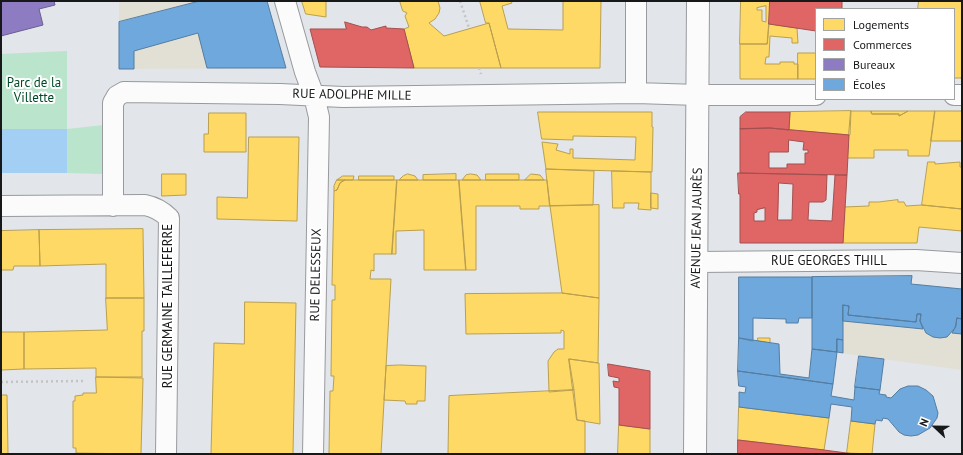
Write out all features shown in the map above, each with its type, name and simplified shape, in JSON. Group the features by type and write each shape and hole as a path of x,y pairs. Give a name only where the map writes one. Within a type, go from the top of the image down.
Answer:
{"main road":[{"name":"AVENUE JEAN JAURÈS","path":"695,454 698,1"}],"street":[{"name":"RUE DELESSEUX","path":"285,1 319,117 313,454"},
{"path":"636,1 636,93"},
{"name":"RUE ADOLPHE MILLE","path":"113,206 113,103 117,96 124,92 280,94 344,97 636,93 698,95 815,95"},
{"name":"RUE GERMAINE TAILLEFERRE","path":"113,206 145,205 162,211 169,218 166,454"},
{"path":"1,206 113,206"},
{"name":"RUE GEORGES THILL","path":"697,262 916,260 962,263"}],"path":[{"path":"460,1 469,28"},
{"path":"479,68 481,74"},
{"path":"1,382 83,381"}],"shaded area":[{"path":"119,1 267,1 286,68 119,69"},
{"path":"912,276 912,284 962,289 962,370 812,349 812,277"}],"green space":[{"name":"Parc de la Villette","path":"67,51 67,129 104,125 105,174 67,173 66,129 1,129 1,54"}],"water":[{"path":"1,129 67,129 67,173 1,173"}],"building: Logements":[{"path":"302,1 326,1 326,17 306,14"},
{"path":"400,1 438,1 440,8 439,13 435,19 429,23 444,36 489,23 501,68 414,68 404,29 409,27 405,16 407,13 403,11"},
{"path":"480,1 511,1 512,3 502,6 508,29 563,30 563,1 601,1 600,68 501,68 489,23 486,23"},
{"path":"741,1 770,1 767,44 740,44","holes":["766,6 766,22 762,21 762,10 757,10 757,8"]},
{"path":"919,1 962,1 962,78 955,78 955,8 918,8"},
{"path":"769,24 797,28 798,43 792,43 792,38 770,36 769,57 766,57 765,64 794,62 794,64 798,64 798,79 740,79 740,44 767,44"},
{"path":"798,53 815,53 815,79 798,79"},
{"path":"851,111 850,135 789,130 790,112"},
{"path":"851,111 871,111 872,114 899,114 899,116 908,111 935,111 929,156 908,156 908,150 874,150 874,158 847,158"},
{"path":"871,111 908,111 899,116 899,114 872,114"},
{"path":"935,111 962,111 962,141 931,141"},
{"path":"538,112 652,112 652,172 546,169 542,142 558,144 556,150 570,154 570,149 573,149 573,158 635,160 636,137 573,136 573,140 542,139"},
{"path":"209,113 246,113 246,152 204,152 204,134 208,134"},
{"path":"249,137 299,137 297,221 217,219 217,197 247,198"},
{"path":"928,162 935,162 935,164 960,162 960,167 962,167 962,209 922,205"},
{"path":"546,169 594,171 593,205 550,206"},
{"path":"612,171 651,172 651,210 638,209 639,203 624,203 624,208 613,208"},
{"path":"162,174 186,174 186,195 162,196"},
{"path":"408,174 415,176 418,180 399,180"},
{"path":"456,174 456,180 423,180 423,175"},
{"path":"486,174 519,174 519,180 486,180"},
{"path":"531,174 540,175 544,180 525,180"},
{"path":"466,175 477,175 481,180 462,180"},
{"path":"343,176 354,176 353,180 337,180"},
{"path":"359,176 394,176 394,180 359,180"},
{"path":"337,180 345,180 340,183 337,190 334,191 334,186"},
{"path":"345,180 397,180 392,254 374,254 374,271 371,270 370,279 391,279 381,454 329,454 330,391 333,391 334,376 331,376 332,300 335,300 335,285 332,285 334,191 337,190 340,183"},
{"path":"397,180 459,180 466,270 424,270 424,230 396,231 396,254 392,254"},
{"path":"459,180 547,180 550,206 539,206 539,209 520,209 520,206 476,206 476,270 466,270"},
{"path":"651,193 658,194 658,209 651,208"},
{"path":"898,200 898,202 904,202 906,206 922,205 962,209 962,231 919,227 917,243 843,243 844,207 869,206 869,202"},
{"path":"599,205 599,298 562,293 550,206"},
{"path":"143,229 144,298 106,298 106,264 40,266 39,230"},
{"path":"39,230 40,266 14,266 13,270 1,270 1,231"},
{"path":"562,293 599,298 598,363 569,359 574,390 549,392 548,361 558,349 564,349 564,331 561,330 561,333 466,334 465,294"},
{"path":"106,298 144,298 142,377 96,377 96,368 24,369 24,332 107,330"},
{"path":"245,302 296,303 293,454 211,454 214,343 244,344"},
{"path":"1,332 24,332 24,369 1,370"},
{"path":"758,338 770,338 770,343 758,341"},
{"path":"569,359 599,363 600,424 577,420"},
{"path":"386,366 426,366 425,401 417,401 417,404 406,404 405,401 384,400"},
{"path":"96,377 143,378 141,454 76,453 76,448 73,448 73,401 75,401 75,396 83,395 83,393 96,393"},
{"path":"574,390 577,420 585,421 585,454 448,454 449,396"},
{"path":"1,395 7,395 8,454 1,454"},
{"path":"739,407 829,418 824,450 738,440"},
{"path":"851,421 875,424 872,454 847,453"},
{"path":"619,425 650,429 650,454 618,454"}],"building: Commerces":[{"path":"770,1 842,1 842,8 815,8 815,31 769,24"},
{"path":"345,22 367,27 371,30 386,26 386,28 404,29 414,68 320,67 310,29 346,29"},
{"path":"746,112 790,112 789,130 770,128 740,129 740,117"},
{"path":"770,128 849,135 847,175 740,173 740,129","holes":["789,140 804,142 803,150 808,150 808,153 805,153 805,164 787,164 787,168 769,168 769,152 788,152"]},
{"path":"738,173 827,175 826,200 823,202 809,202 808,220 832,221 835,175 847,175 843,243 740,243","holes":["779,183 793,184 792,220 778,220","765,208 765,221 754,221 754,213 757,212 757,210"]},
{"path":"608,364 650,371 650,429 619,425 619,388 614,387 613,381 619,382 619,378 609,376"},
{"path":"738,440 824,450 854,454 738,454"}],"building: Bureaux":[{"path":"1,1 54,1 55,5 39,9 43,25 1,36"}],"building: Écoles":[{"path":"200,1 267,1 286,68 207,68 198,33 134,51 134,69 119,69 119,22"},
{"path":"912,276 911,284 962,289 962,319 957,318 955,328 947,337 933,337 926,333 920,321 921,314 917,314 916,322 848,315 849,306 843,305 843,340 837,339 837,352 812,349 812,277"},
{"path":"739,277 812,277 812,318 799,318 798,323 786,323 786,319 753,318 753,341 739,338"},
{"path":"843,305 849,306 848,315 916,322 917,314 921,314 920,321 923,329 843,321"},
{"path":"957,318 962,319 962,334 952,333 956,326"},
{"path":"739,338 779,344 780,374 809,378 812,349 837,352 833,384 738,371"},
{"path":"837,339 843,340 843,353 837,352"},
{"path":"859,356 884,359 880,390 855,387"},
{"path":"738,371 833,384 831,396 854,400 855,387 880,390 879,394 886,395 886,397 891,398 900,389 908,386 918,386 933,396 938,413 937,418 930,428 918,435 911,436 904,435 899,432 888,419 883,418 882,421 876,420 875,424 851,421 852,407 831,404 829,418 739,407 739,392 745,393 746,387 739,386"}]}
